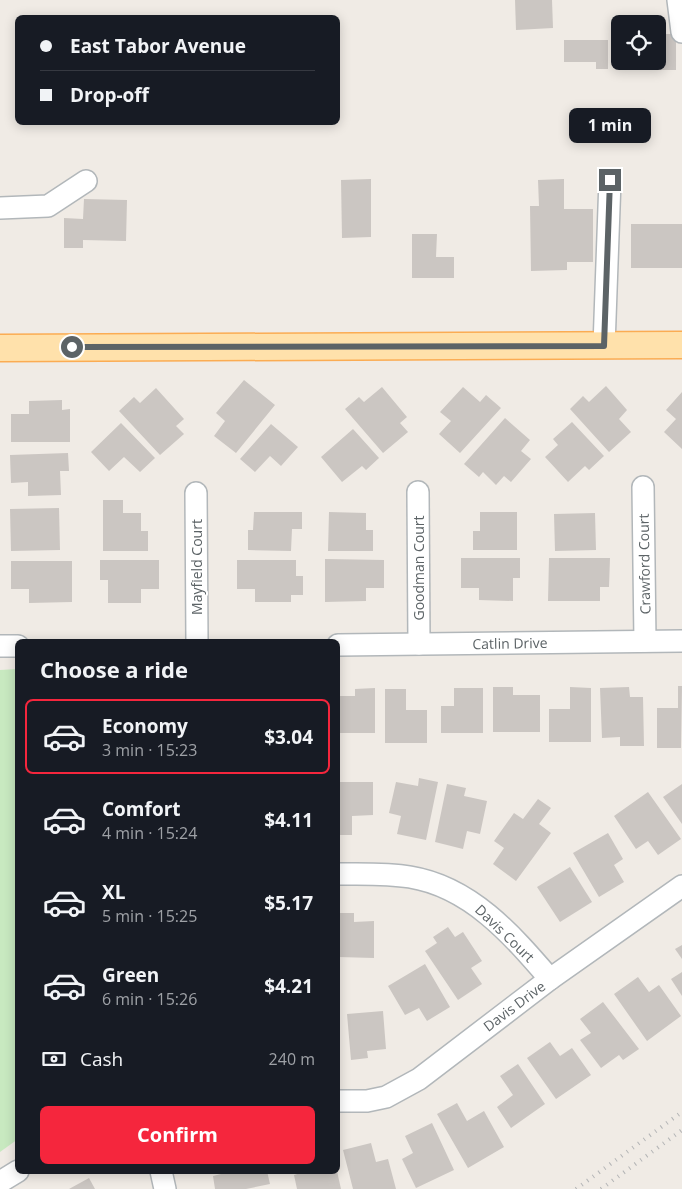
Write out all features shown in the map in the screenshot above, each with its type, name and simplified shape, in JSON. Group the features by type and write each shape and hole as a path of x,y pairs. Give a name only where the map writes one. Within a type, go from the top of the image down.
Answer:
{"main road":[{"path":"0,348 682,345"}],"street":[{"path":"678,0 682,32"},
{"path":"604,346 610,180"},
{"path":"0,208 48,206 86,181"},
{"name":"Crawford Court","path":"643,487 645,641"},
{"name":"Goodman Court","path":"418,492 419,644"},
{"name":"Mayfield Court","path":"196,493 196,639"},
{"name":"Catlin Drive","path":"340,645 682,641"},
{"path":"0,646 15,646"},
{"name":"Davis Court","path":"340,874 377,874 411,877 439,884 475,903 514,939 550,979"},
{"name":"Davis Drive","path":"340,1101 367,1101 386,1097 419,1079 550,979 682,886"},
{"path":"0,1182 15,1173"},
{"path":"162,1174 165,1189"}],"green space":[{"path":"15,669 15,1141 0,1152 0,670"}],"building":[{"path":"515,0 552,0 553,28 516,30"},
{"path":"666,34 676,34 676,70 666,70"},
{"path":"564,40 608,40 608,69 596,69 596,62 564,62"},
{"path":"371,179 371,237 342,238 341,180"},
{"path":"564,179 564,209 593,209 593,262 567,262 567,270 531,271 530,206 539,206 538,180"},
{"path":"84,199 127,200 126,241 83,240 83,248 64,248 64,218 83,219"},
{"path":"631,224 682,224 682,268 631,268"},
{"path":"412,234 437,234 436,257 454,257 454,278 412,278"},
{"path":"244,380 275,405 236,453 214,436 225,421 216,413"},
{"path":"606,386 627,410 619,419 631,432 609,452 570,409 583,396 589,402"},
{"path":"382,387 407,417 400,423 408,432 383,453 345,409 359,397 364,402"},
{"path":"463,387 480,402 486,395 501,408 460,453 439,434 451,421 440,412"},
{"path":"156,388 184,419 176,426 184,434 160,455 119,411 134,397 140,403"},
{"path":"682,392 682,449 664,432 676,419 666,410"},
{"path":"62,400 62,410 70,409 70,442 11,442 11,414 29,414 29,401"},
{"path":"505,418 530,440 521,451 531,459 511,482 504,476 496,485 483,472 479,477 464,464"},
{"path":"572,422 604,456 589,470 585,466 568,482 545,457 558,445 553,439"},
{"path":"121,423 155,458 140,472 124,457 109,471 91,452"},
{"path":"271,424 298,447 281,466 270,456 255,472 240,459"},
{"path":"353,429 379,458 366,470 362,466 342,482 321,457"},
{"path":"68,453 69,471 60,471 61,495 28,496 28,482 11,483 10,455"},
{"path":"103,500 123,500 123,513 141,513 141,531 148,531 148,551 103,551"},
{"path":"59,508 60,550 11,551 10,509"},
{"path":"254,512 302,512 302,529 292,529 291,551 248,550 248,530 253,530"},
{"path":"329,512 366,513 366,530 373,530 373,551 328,551"},
{"path":"480,512 517,512 517,550 473,550 473,531 480,531"},
{"path":"595,513 596,550 555,551 554,514"},
{"path":"461,558 520,558 520,578 513,578 513,601 479,600 479,588 461,588"},
{"path":"549,558 610,558 609,587 600,587 600,601 548,601"},
{"path":"325,559 384,560 384,588 366,588 366,601 325,602"},
{"path":"100,560 159,560 159,589 141,589 141,603 108,603 108,580 100,580"},
{"path":"237,560 296,560 296,576 303,576 303,595 291,595 291,602 255,602 255,589 237,589"},
{"path":"11,561 72,561 72,602 29,603 29,589 11,589"},
{"path":"678,686 682,686 681,748 657,748 657,708 678,708"},
{"path":"493,687 513,687 513,695 540,695 540,732 493,732"},
{"path":"570,687 591,688 591,742 549,742 549,709 570,709"},
{"path":"629,687 630,697 643,697 644,746 620,746 620,737 602,738 600,688"},
{"path":"375,688 375,733 340,733 340,696 355,696 355,689"},
{"path":"454,688 483,688 483,733 441,733 441,706 454,706"},
{"path":"385,689 406,689 406,710 427,710 427,743 385,743"},
{"path":"419,778 438,782 426,840 397,834 401,816 389,813 396,782 418,786"},
{"path":"340,782 373,782 373,815 352,816 352,835 340,835"},
{"path":"447,784 466,788 464,796 487,801 480,834 467,831 463,849 435,842"},
{"path":"682,784 682,824 663,797"},
{"path":"648,792 681,839 658,855 648,841 636,849 614,816"},
{"path":"538,799 551,808 539,824 551,833 516,881 493,864 504,848 494,841 514,813 523,819"},
{"path":"608,833 623,859 614,865 624,882 599,897 573,853"},
{"path":"570,867 592,902 560,922 537,887"},
{"path":"340,913 354,913 354,922 374,921 374,958 340,957"},
{"path":"448,927 455,937 463,932 482,961 471,968 482,984 458,1000 425,951 437,943 433,937"},
{"path":"682,945 682,959 675,949"},
{"path":"425,964 450,1007 427,1021 419,1008 405,1015 388,986"},
{"path":"682,972 682,996 671,979"},
{"path":"638,977 649,992 659,985 681,1016 647,1041 614,994"},
{"path":"603,1002 639,1049 623,1060 619,1055 601,1068 580,1040 591,1033 580,1019"},
{"path":"383,1011 386,1049 367,1051 368,1058 351,1060 347,1014"},
{"path":"550,1042 560,1056 572,1048 591,1075 556,1099 527,1058"},
{"path":"518,1064 545,1104 511,1128 497,1107 513,1095 500,1076"},
{"path":"457,1103 467,1121 484,1111 504,1147 468,1168 437,1114"},
{"path":"432,1123 454,1170 416,1188 402,1159 413,1153 405,1136"},
{"path":"371,1143 376,1162 388,1159 396,1189 353,1189 343,1150"},
{"path":"221,1174 268,1174 270,1184 246,1189 215,1189 213,1176"},
{"path":"338,1174 341,1189 297,1189 294,1175"},
{"path":"89,1178 95,1189 69,1189"}],"railway":[{"path":"576,1189 682,1112"},
{"path":"601,1189 682,1130"}],"route":[{"path":"72,347 604,346 610,180"}]}
